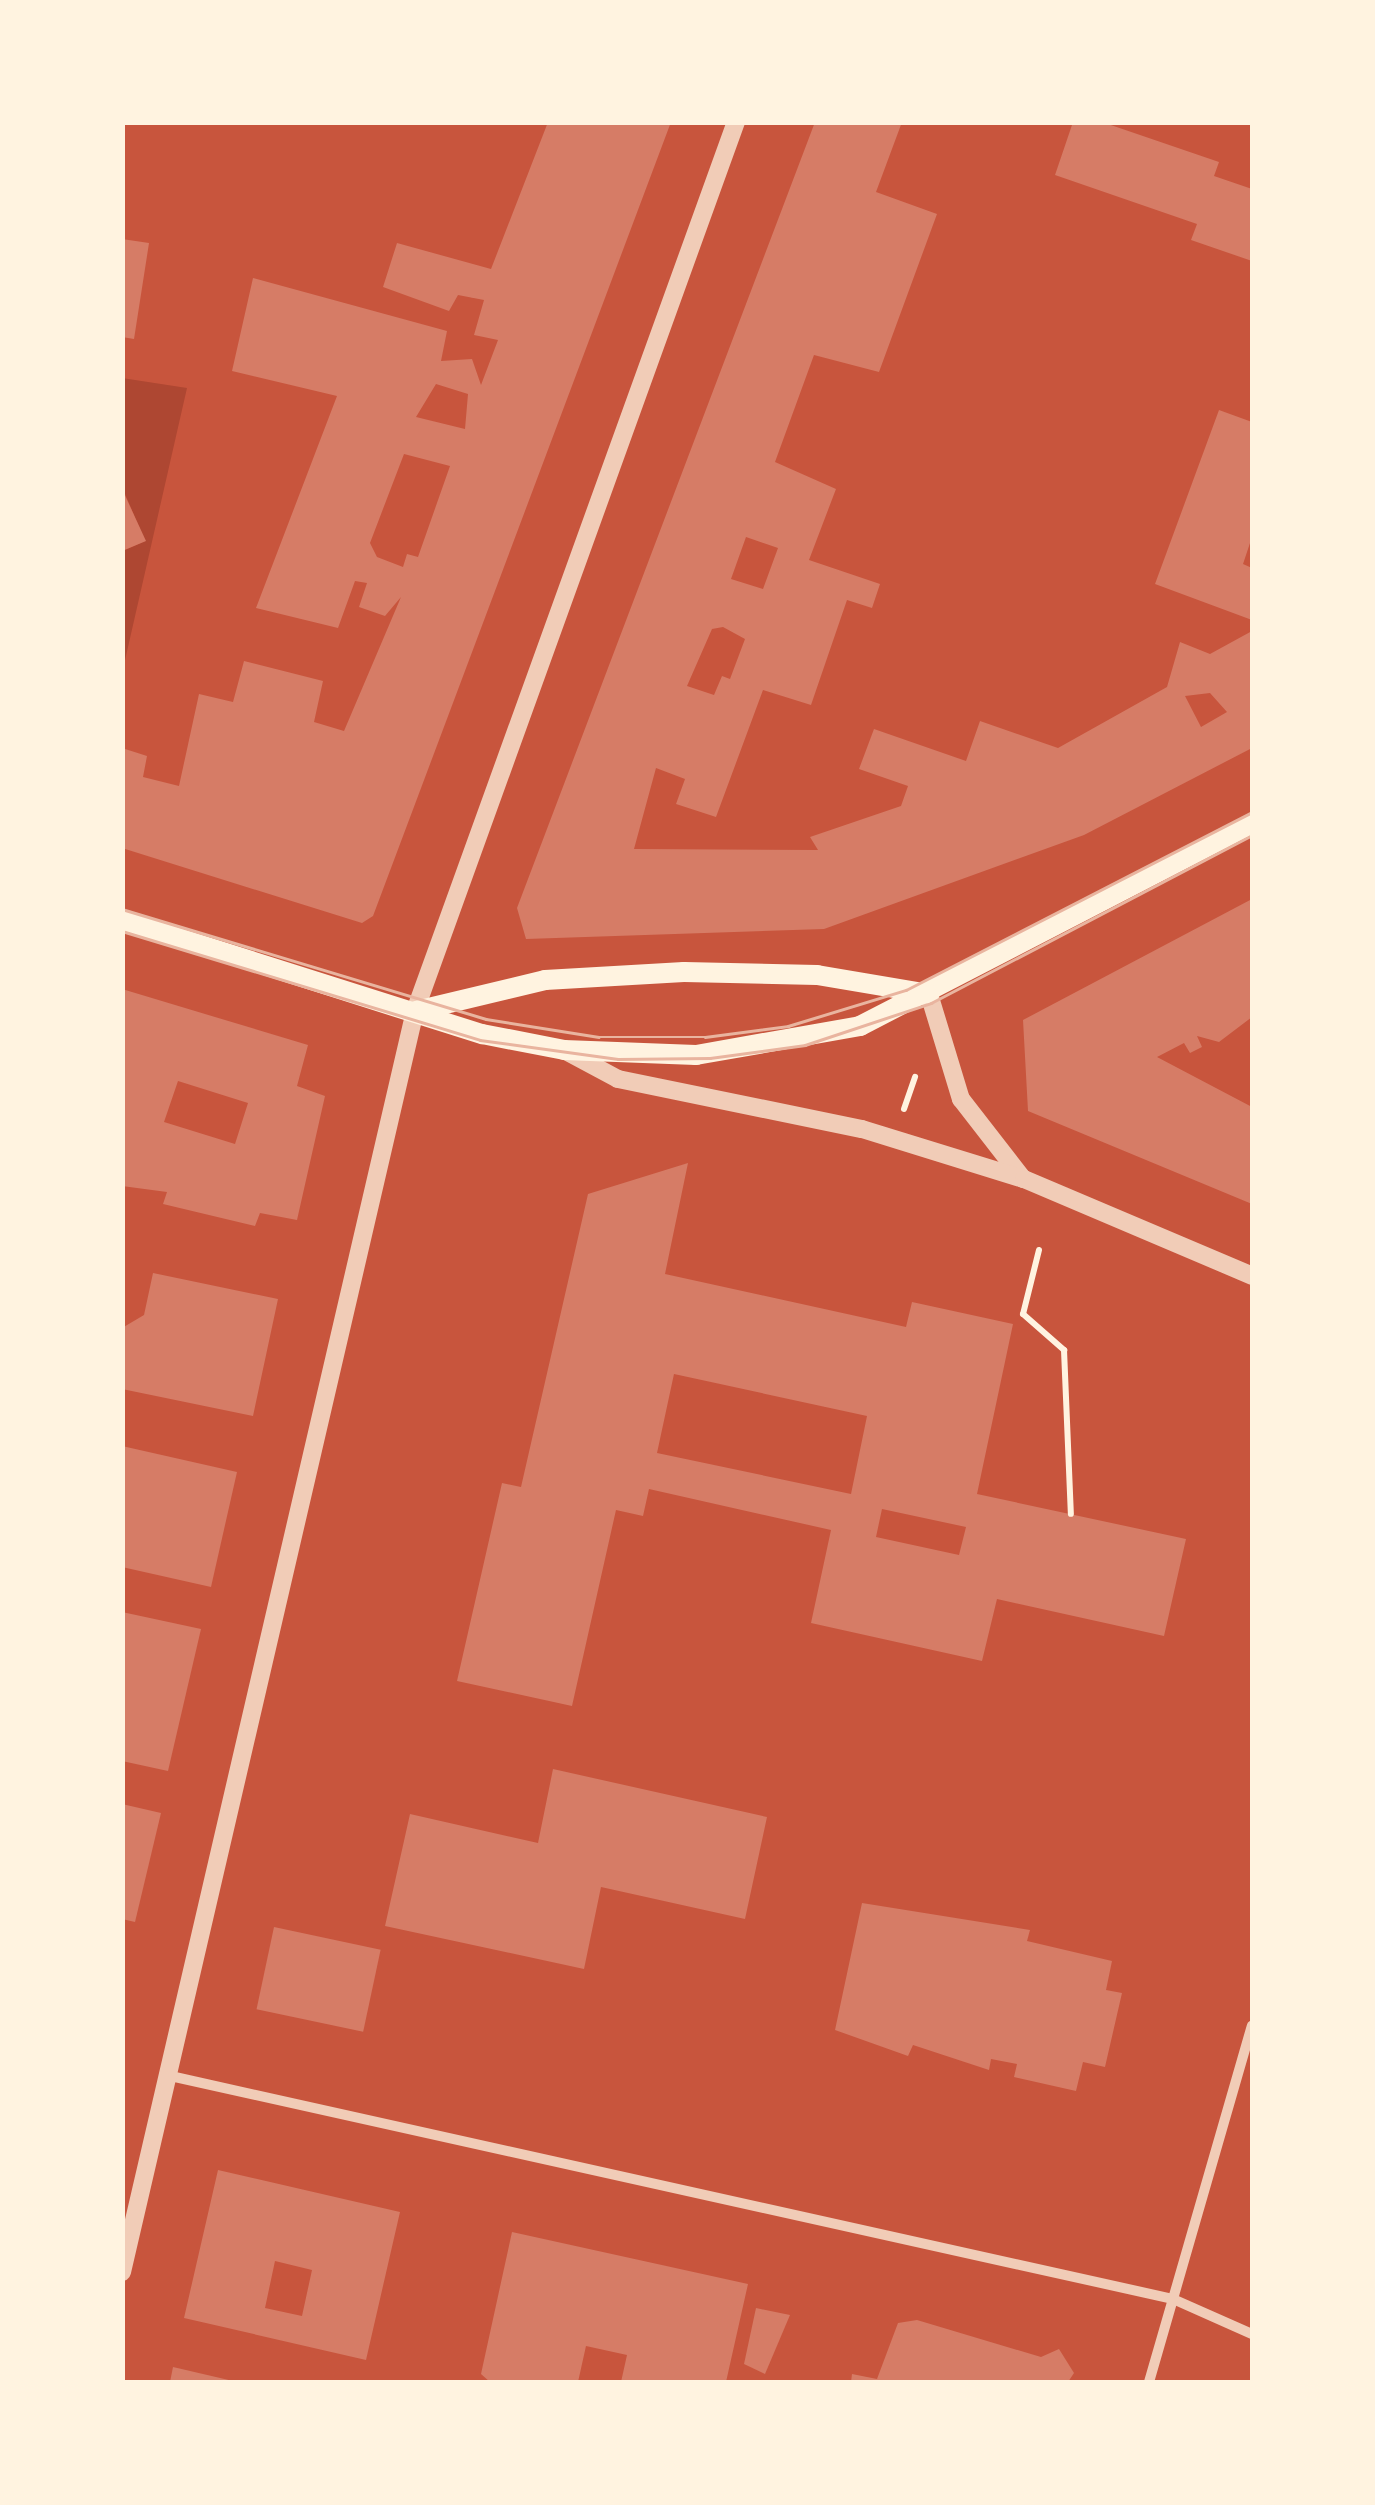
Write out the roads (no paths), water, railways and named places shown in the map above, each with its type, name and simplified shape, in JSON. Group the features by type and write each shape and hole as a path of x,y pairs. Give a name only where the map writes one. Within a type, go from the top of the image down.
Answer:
{"main road":[{"path":"122,920 415,1011 564,1050 664,1056 772,1047 860,1026 929,994 1252,824"},
{"path":"415,1011 545,980 684,972 817,975 929,994"}],"street":[{"path":"122,2272 415,1011 736,122"},
{"path":"929,994 961,1098 1024,1179"},
{"path":"564,1050 618,1080 862,1130 1024,1179 1252,1276"},
{"path":"1149,2382 1252,2026"},
{"path":"166,2075 1174,2300 1252,2334"}],"tram line":[{"path":"122,909 486,1019 599,1037 705,1037 788,1026 906,990 1252,812"},
{"path":"122,931 480,1040 618,1059 710,1058 805,1045 931,1003 1252,835"}]}
